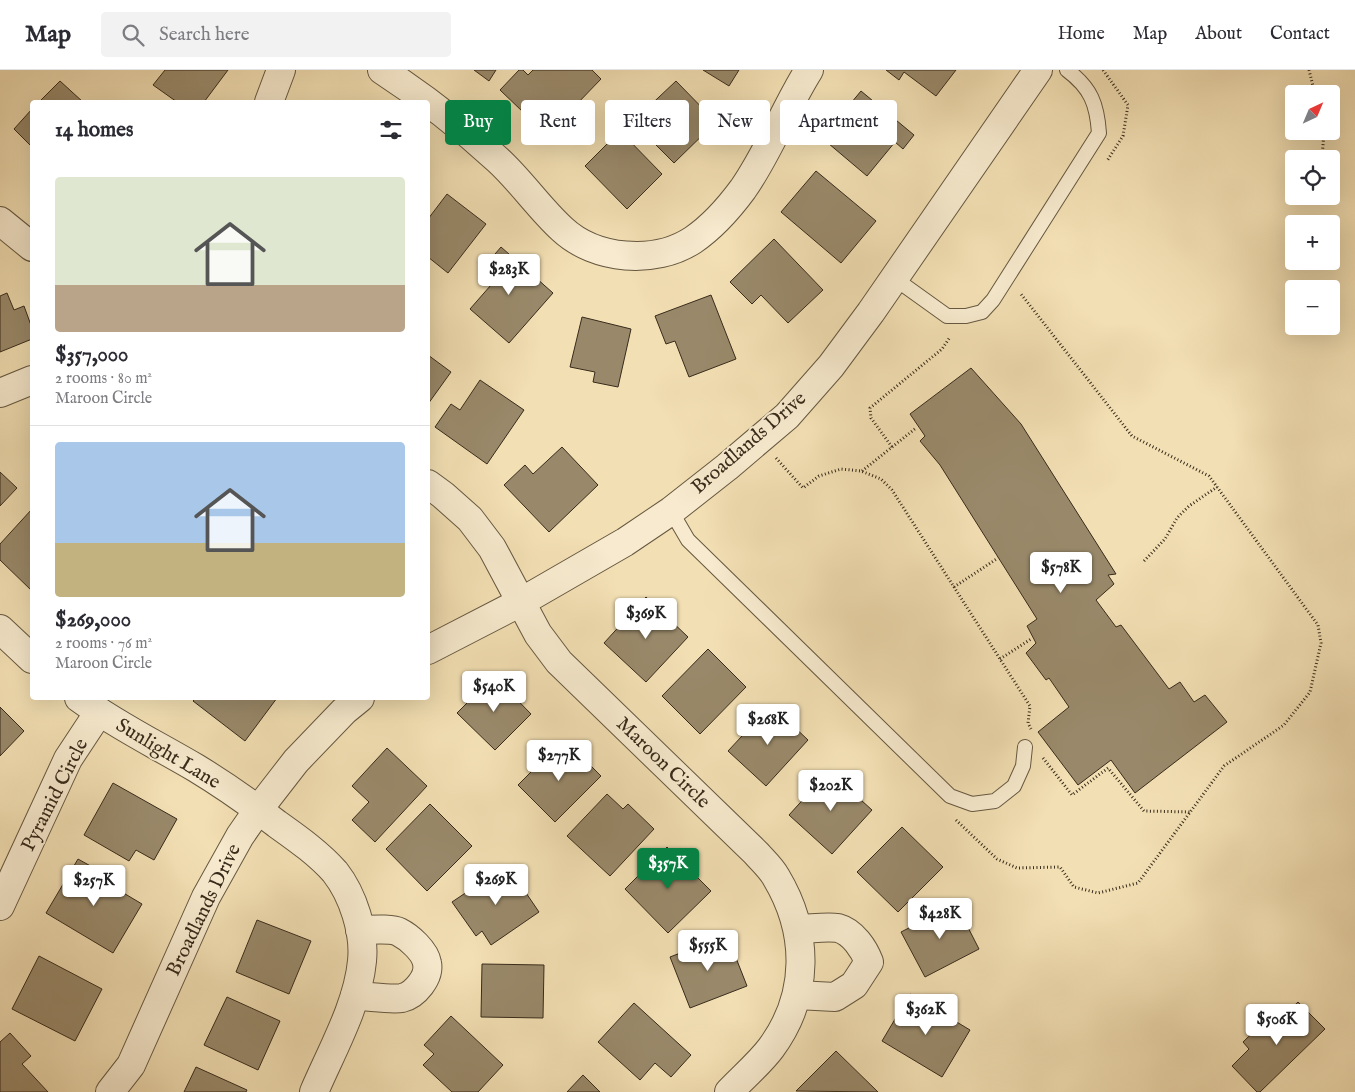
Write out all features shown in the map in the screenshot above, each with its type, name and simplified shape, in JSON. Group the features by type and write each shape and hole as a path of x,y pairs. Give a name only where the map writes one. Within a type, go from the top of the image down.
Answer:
{"street":[{"path":"271,100 281,70"},
{"path":"382,70 428,100"},
{"path":"430,102 465,129 504,165 562,230 588,246 614,254 641,256 666,251 691,241 714,223 743,189 765,152 808,70"},
{"name":"Broadlands Drive","path":"430,649 520,602 625,542 671,511 727,467 786,416 831,366 1038,70"},
{"path":"0,221 30,245"},
{"path":"0,392 30,381"},
{"name":"Maroon Circle","path":"430,485 444,495 470,520 492,548 538,634 559,662 756,853 775,874 790,901 798,929 801,966 797,995 786,1023 770,1049 728,1092"},
{"path":"0,629 30,657"},
{"name":"Broadlands Drive","path":"110,1092 131,1065 206,897 240,836 296,761 344,711 358,700"},
{"name":"Sunlight Lane","path":"89,705 197,769 258,810"},
{"name":"Pyramid Circle","path":"0,906 68,759 89,705"},
{"path":"258,810 317,853 336,874 350,898 360,930 362,960 355,996 314,1092"},
{"path":"797,995 835,997 854,985 869,962 858,943 847,932 837,928 798,929"},
{"path":"355,996 401,998 412,994 427,974 427,962 422,953 414,943 398,931 360,930"}],"lane":[{"path":"894,278 947,316 966,316 982,312 993,300 1099,133 1097,110 1088,91 1067,70"},
{"path":"671,511 688,540 950,796 972,804 995,801 1014,786 1032,749"}],"path":[{"path":"1309,70 1313,85"},
{"path":"954,818 997,859 1016,868 1060,867 1074,887 1098,893 1138,882 1224,766 1284,725 1310,692 1320,643 1318,625 1209,476 1132,436 1021,294"},
{"path":"892,447 871,418 870,408 942,349 950,337"},
{"path":"861,471 916,428"},
{"path":"774,456 803,488 820,476 841,469 861,471 881,479 892,490 1030,706 1028,723 1033,732"},
{"path":"1144,561 1165,539 1177,518 1217,487"},
{"path":"954,587 998,558"},
{"path":"1000,659 1031,639"},
{"path":"1032,749 1072,795 1108,768 1144,811 1191,812"}],"building":[{"path":"165,70 228,70 206,100 174,100 153,85"},
{"path":"474,70 496,70 489,81"},
{"path":"519,70 523,70 528,75 533,70 592,70 601,79 581,100 521,100 521,110 500,90"},
{"path":"703,70 739,70 729,86"},
{"path":"886,70 956,70 936,96 904,72 899,80"},
{"path":"60,81 81,100 41,100"},
{"path":"676,81 699,105 699,139 674,163 656,145 689,145 689,100 656,100"},
{"path":"861,91 872,100 854,100"},
{"path":"30,111 30,145 14,129"},
{"path":"897,121 914,135 903,149 897,144"},
{"path":"606,145 634,145 662,174 627,209 585,166"},
{"path":"830,145 893,145 867,176"},
{"path":"816,171 876,221 841,263 781,212"},
{"path":"447,194 486,224 448,273 430,259 430,216"},
{"path":"774,239 823,290 788,323 761,295 752,304 730,282"},
{"path":"501,247 553,293 509,343 470,309 491,285 478,274"},
{"path":"7,293 14,310 24,306 30,322 30,340 0,352 0,296"},
{"path":"711,295 736,359 689,377 675,341 666,344 655,316"},
{"path":"582,317 631,329 618,387 593,382 595,372 570,367"},
{"path":"430,356 451,372 430,401"},
{"path":"971,368 1021,424 1116,574 1108,575 1114,584 1096,600 1116,627 1121,625 1169,689 1180,682 1194,702 1205,695 1227,722 1135,793 1111,760 1078,785 1038,732 1069,707 1049,678 1046,680 1026,653 1036,643 1027,626 1037,619 940,465 920,441 925,436 910,414"},
{"path":"480,380 524,410 487,464 435,427 451,404 460,410"},
{"path":"562,447 598,485 549,532 504,485 525,465 533,474"},
{"path":"0,472 17,488 0,506"},
{"path":"30,511 30,589 0,560 0,544"},
{"path":"646,597 688,637 646,682 604,643"},
{"path":"708,649 746,687 700,734 662,696"},
{"path":"494,676 531,714 495,750 457,713"},
{"path":"194,700 276,700 245,741"},
{"path":"771,705 808,740 766,786 728,751"},
{"path":"0,707 24,731 0,756"},
{"path":"571,746 601,776 555,822 518,785 556,747 563,754"},
{"path":"387,748 427,786 375,842 352,820 369,802 352,786"},
{"path":"829,771 872,810 832,854 789,815"},
{"path":"113,783 177,819 154,860 136,850 129,861 84,835"},
{"path":"607,794 623,809 628,804 654,829 610,876 567,836"},
{"path":"430,804 472,846 427,891 386,849"},
{"path":"902,827 943,867 898,912 857,872"},
{"path":"667,847 711,891 668,933 625,889"},
{"path":"78,859 103,873 100,879 142,904 113,953 46,913"},
{"path":"507,865 539,912 491,945 482,931 476,936 452,902"},
{"path":"956,904 979,949 925,977 901,932"},
{"path":"257,920 311,941 289,994 236,972"},
{"path":"727,935 747,986 690,1008 670,957"},
{"path":"39,956 102,989 75,1041 12,1009"},
{"path":"482,964 544,965 543,1018 481,1017"},
{"path":"910,994 970,1030 942,1077 882,1041"},
{"path":"227,997 280,1021 258,1070 204,1045"},
{"path":"1298,1002 1325,1029 1260,1092 1257,1092 1232,1066 1249,1049 1243,1042 1269,1017 1276,1023"},
{"path":"634,1003 691,1055 671,1077 655,1063 640,1080 598,1042"},
{"path":"451,1016 503,1065 478,1092 452,1092 423,1065 434,1054 424,1045"},
{"path":"10,1033 31,1056 22,1064 48,1092 0,1092 0,1042"},
{"path":"836,1051 878,1092 796,1091"},
{"path":"196,1067 247,1090 246,1092 184,1092"},
{"path":"583,1075 600,1092 567,1092"}]}
